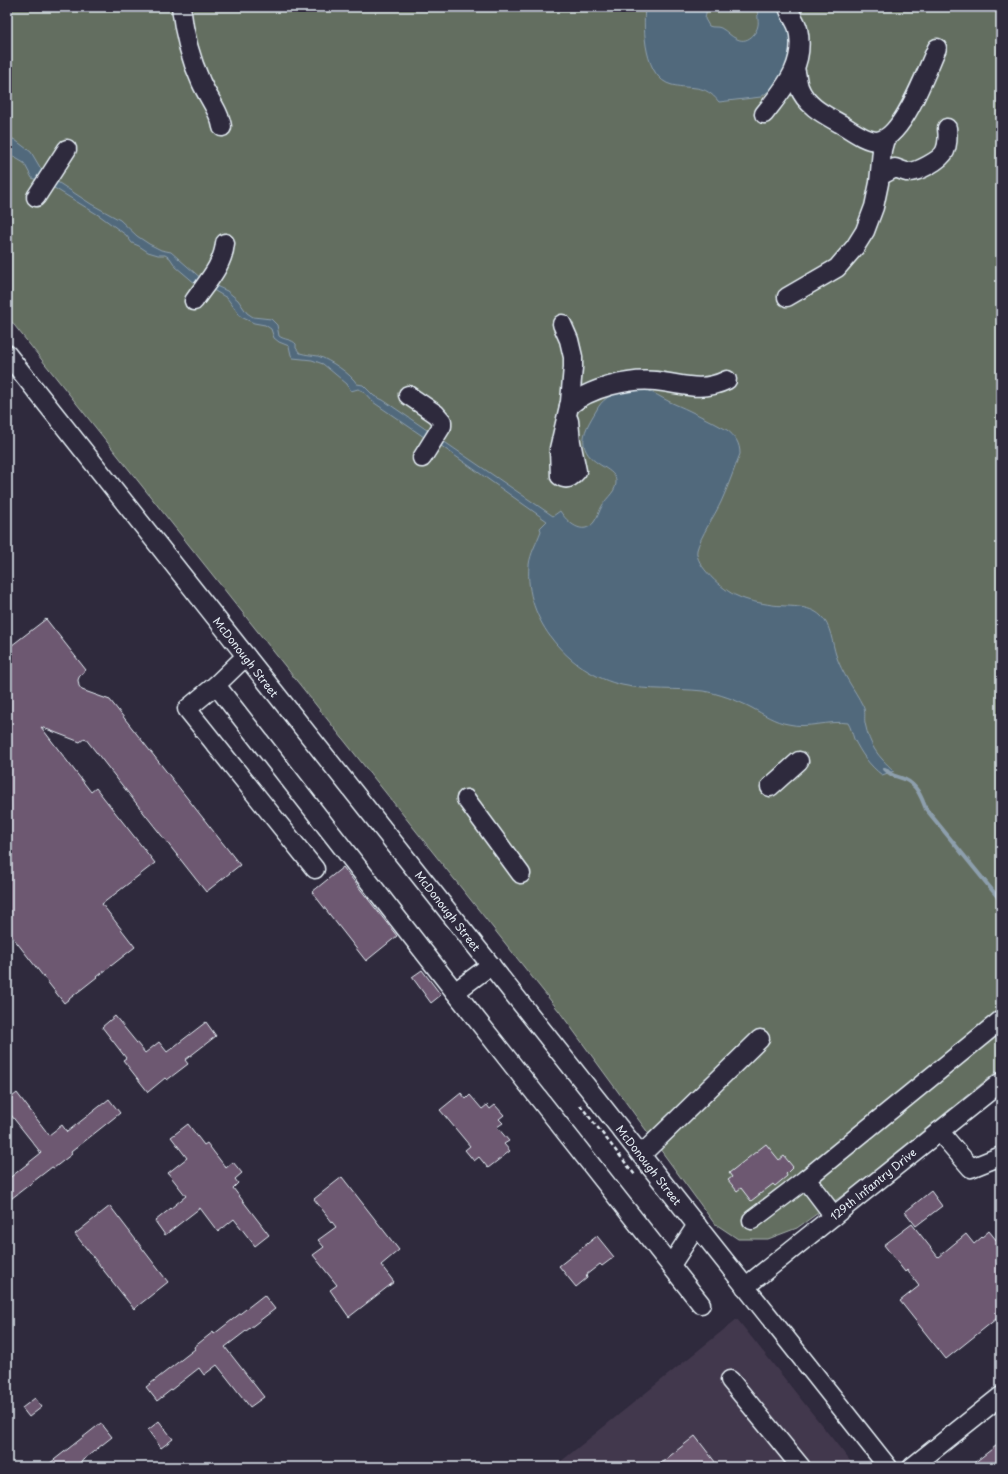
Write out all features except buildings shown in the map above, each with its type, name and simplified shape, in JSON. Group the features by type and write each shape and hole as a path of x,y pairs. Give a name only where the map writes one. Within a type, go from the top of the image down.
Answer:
{"street":[{"path":"182,7 185,37 195,68 219,117 222,127"},
{"path":"764,114 789,81 795,69 799,48 798,34 788,7"},
{"path":"787,297 837,268 855,247 865,231 874,207 883,155 892,133 906,114 937,48"},
{"path":"795,69 801,92 811,105 907,172 922,168 945,151 948,128"},
{"path":"40,191 67,149"},
{"path":"197,296 214,273 223,256 225,243"},
{"path":"562,324 569,340 573,357 568,411 581,397 617,384 656,381 689,387 705,387 715,386 727,380"},
{"name":"McDonough Street","path":"7,354 888,1467"},
{"path":"408,395 440,418 442,424 425,453"},
{"path":"246,656 216,685 187,709 315,869"},
{"path":"216,685 455,992 701,1304"},
{"path":"770,787 799,761"},
{"path":"466,799 521,874"},
{"path":"455,992 491,965"},
{"path":"752,1220 806,1179 1001,1020"},
{"path":"641,1155 760,1039"},
{"name":"129th Infantry Drive","path":"745,1286 1001,1082"},
{"path":"939,1131 971,1168 1001,1156"},
{"path":"806,1179 834,1216"},
{"path":"671,1265 697,1225"},
{"path":"730,1380 801,1467"},
{"path":"912,1467 1001,1396"}],"shaded area":[{"path":"737,1319 855,1467 554,1467"}],"green space":[{"path":"7,7 1001,7 1001,1068 850,1190 797,1228 768,1239 738,1239 714,1223 559,1011 7,316"}],"water":[{"path":"645,7 707,7 705,19 709,26 721,28 737,39 746,40 753,36 757,28 757,7 784,7 794,60 775,86 761,97 719,102 708,92 698,88 672,85 663,81 656,73 647,52 645,40"},
{"path":"7,136 31,152 41,169 56,181 91,204 120,220 137,236 149,244 161,250 171,252 203,280 227,291 238,300 247,313 253,317 271,319 277,325 279,336 294,342 300,353 318,356 334,364 350,376 357,384 363,385 374,396 383,400 553,516 560,511 571,523 580,528 590,526 594,522 616,484 616,480 611,472 590,457 586,452 584,445 584,436 589,423 598,407 607,398 633,388 645,389 727,430 736,440 739,446 740,454 721,502 704,533 697,550 697,556 700,563 711,577 725,589 741,598 772,605 804,608 816,612 821,616 829,629 841,668 864,708 865,723 872,745 883,760 894,771 882,775 873,767 854,739 848,723 840,722 803,726 783,723 741,703 715,694 693,690 632,687 603,679 584,669 568,656 554,641 542,624 534,605 529,585 529,565 532,552 541,531 540,528 547,521 437,443 424,437 373,402 363,391 358,389 351,391 347,384 323,364 312,360 293,358 289,346 274,338 271,329 265,325 254,323 241,317 227,298 215,291 196,284 176,267 170,258 165,255 158,255 148,252 132,243 126,235 100,216 56,189 32,178 24,163 7,153"}],"waterway":[{"path":"885,769 892,775 904,779 912,784 920,795 926,809 1001,901"}]}
